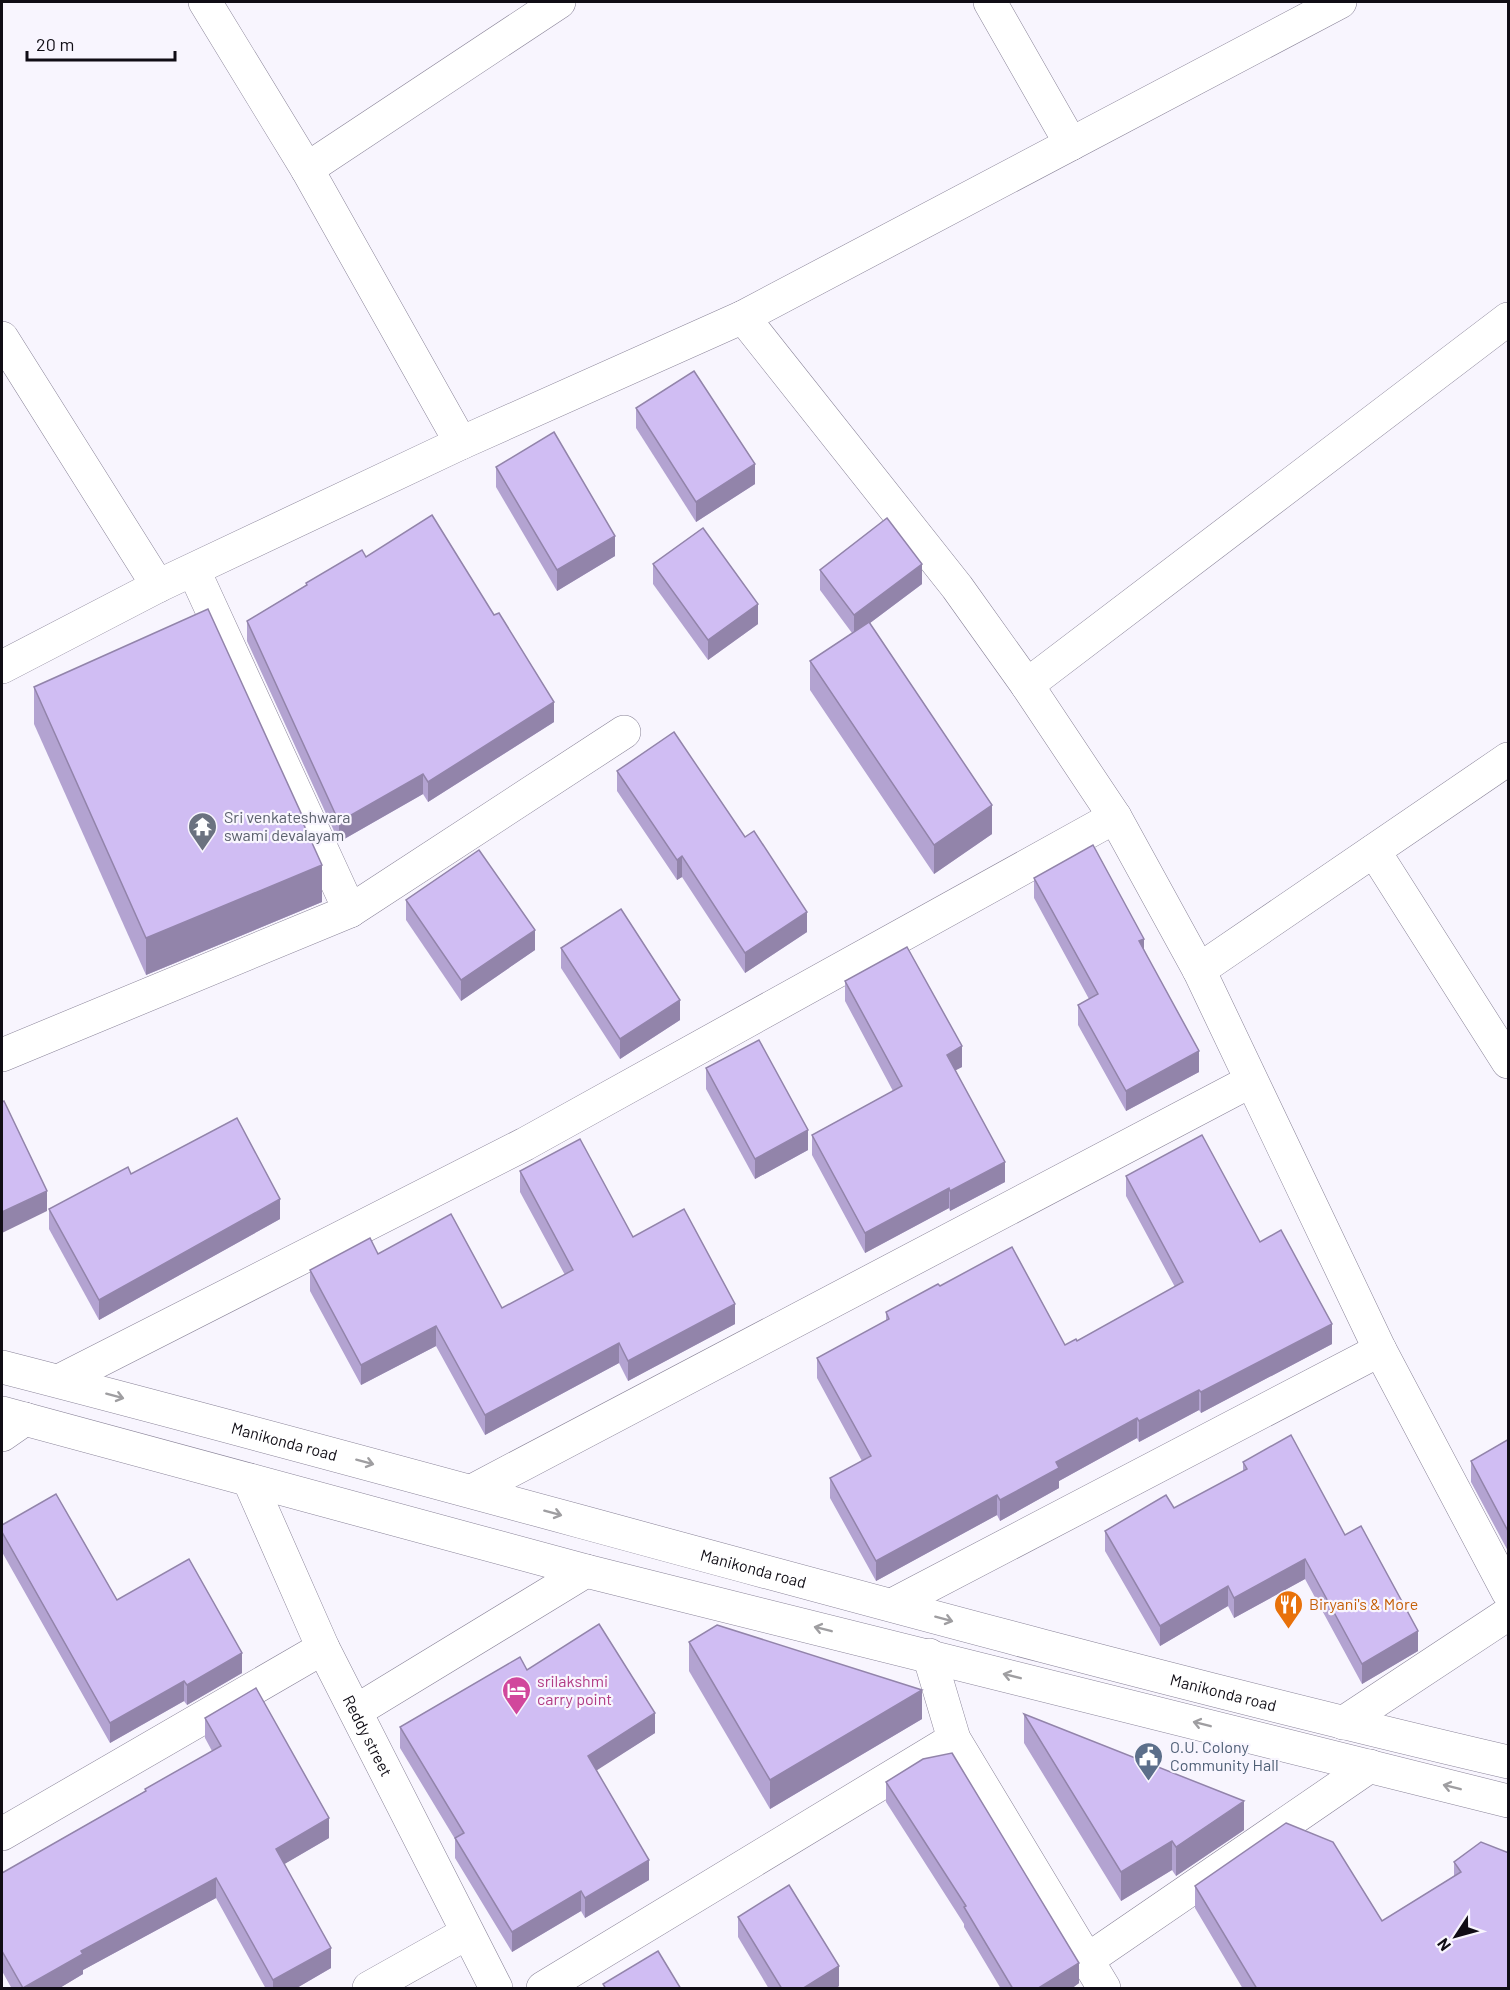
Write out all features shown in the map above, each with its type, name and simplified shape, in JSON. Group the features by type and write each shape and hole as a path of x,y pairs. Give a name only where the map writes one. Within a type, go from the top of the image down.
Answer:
{"street":[{"path":"205,2 307,169 461,442"},
{"path":"307,169 559,2"},
{"path":"990,2 1071,144"},
{"path":"2,667 158,586 194,571 461,442 743,318 1340,2"},
{"path":"743,318 957,587 1027,685 1115,817 1199,970 1380,1350 1509,1592"},
{"path":"1027,685 1509,319"},
{"path":"2,338 158,586"},
{"path":"194,571 350,911"},
{"path":"4,1048 350,911 624,732"},
{"path":"1199,970 1509,759"},
{"path":"59,1381 525,1144 1115,817"},
{"path":"1374,851 1509,1062"},
{"path":"472,1491 1251,1081"},
{"path":"892,1605 1380,1350"},
{"name":"Manikonda road","path":"2,1366 892,1605 1343,1723 1509,1762"},
{"path":"9,1422 249,1480 586,1571 1509,1801"},
{"name":"Reddy street","path":"249,1480 323,1648 496,1989"},
{"path":"356,1711 586,1571"},
{"path":"1343,1723 1509,1614"},
{"path":"2,1834 323,1648"},
{"path":"929,1655 954,1738 1104,1989"},
{"path":"543,1989 954,1738"},
{"path":"1087,1960 1370,1766"},
{"path":"369,1989 467,1933"}],"building":[{"path":"694,371 755,464 696,502 636,408"},
{"path":"554,432 615,536 557,570 496,467"},
{"path":"432,515 494,615 499,613 554,702 428,782 423,774 339,822 247,621 362,550 366,557"},
{"path":"887,518 922,564 854,615 820,570"},
{"path":"703,528 758,604 708,640 653,564"},
{"path":"208,609 306,824 304,825 322,865 146,938 34,687"},
{"path":"869,622 992,805 934,845 810,661"},
{"path":"674,732 745,837 754,831 807,912 745,953 682,856 677,860 617,771"},
{"path":"1093,845 1144,939 1139,941 1199,1051 1126,1091 1078,1005 1098,994 1034,878"},
{"path":"479,850 535,930 461,980 406,900"},
{"path":"621,909 680,1000 620,1039 561,948"},
{"path":"907,947 962,1046 947,1055 1005,1162 950,1191 949,1188 865,1233 812,1135 902,1086 845,981"},
{"path":"759,1040 808,1130 755,1159 706,1068"},
{"path":"4,1101 47,1191 2,1212 2,1102"},
{"path":"237,1118 280,1199 99,1300 49,1209 128,1167 131,1174"},
{"path":"1202,1135 1260,1242 1281,1230 1332,1324 1201,1392 1199,1390 1139,1421 1137,1418 1056,1462 1059,1468 1000,1500 997,1495 876,1561 830,1478 871,1456 817,1358 889,1319 886,1312 1012,1247 1065,1345 1076,1339 1077,1341 1183,1282 1126,1176"},
{"path":"580,1139 633,1237 684,1209 735,1304 628,1361 619,1343 485,1415 436,1326 361,1365 310,1270 370,1238 378,1254 451,1214 502,1308 573,1270 520,1171"},
{"path":"1291,1435 1345,1535 1361,1526 1418,1631 1362,1664 1305,1559 1234,1598 1228,1586 1160,1626 1105,1531 1166,1495 1174,1508 1247,1469 1243,1462"},
{"path":"1509,1439 1509,1533 1471,1461"},
{"path":"56,1494 117,1600 189,1559 242,1653 187,1685 184,1681 110,1723 2,1532 2,1525"},
{"path":"599,1624 655,1713 588,1756 649,1860 585,1898 581,1891 512,1932 455,1838 464,1833 400,1727 520,1657 527,1670"},
{"path":"717,1625 922,1690 770,1780 689,1642"},
{"path":"256,1688 329,1818 276,1849 331,1948 273,1980 216,1878 81,1951 83,1954 23,1988 2,1951 2,1873 221,1746 205,1718"},
{"path":"1024,1714 1244,1801 1176,1847 1172,1841 1121,1872"},
{"path":"952,1753 1079,1963 1037,1989 1013,1989 964,1907 966,1906 886,1782 923,1759"},
{"path":"1286,1823 1333,1842 1382,1921 1461,1872 1454,1862 1481,1842 1509,1853 1509,1989 1257,1989 1195,1886"},
{"path":"789,1885 839,1966 802,1989 782,1989 738,1917"},
{"path":"658,1951 681,1989 606,1989 603,1984"}],"place":[{"name":"Sri venkateshwara swami devalayam","path":"203,852"},
{"name":"Biryani's & More","path":"1288,1630"},
{"name":"srilakshmi carry point","path":"516,1716"},
{"name":"O.U. Colony Community Hall","path":"1149,1782"}]}
